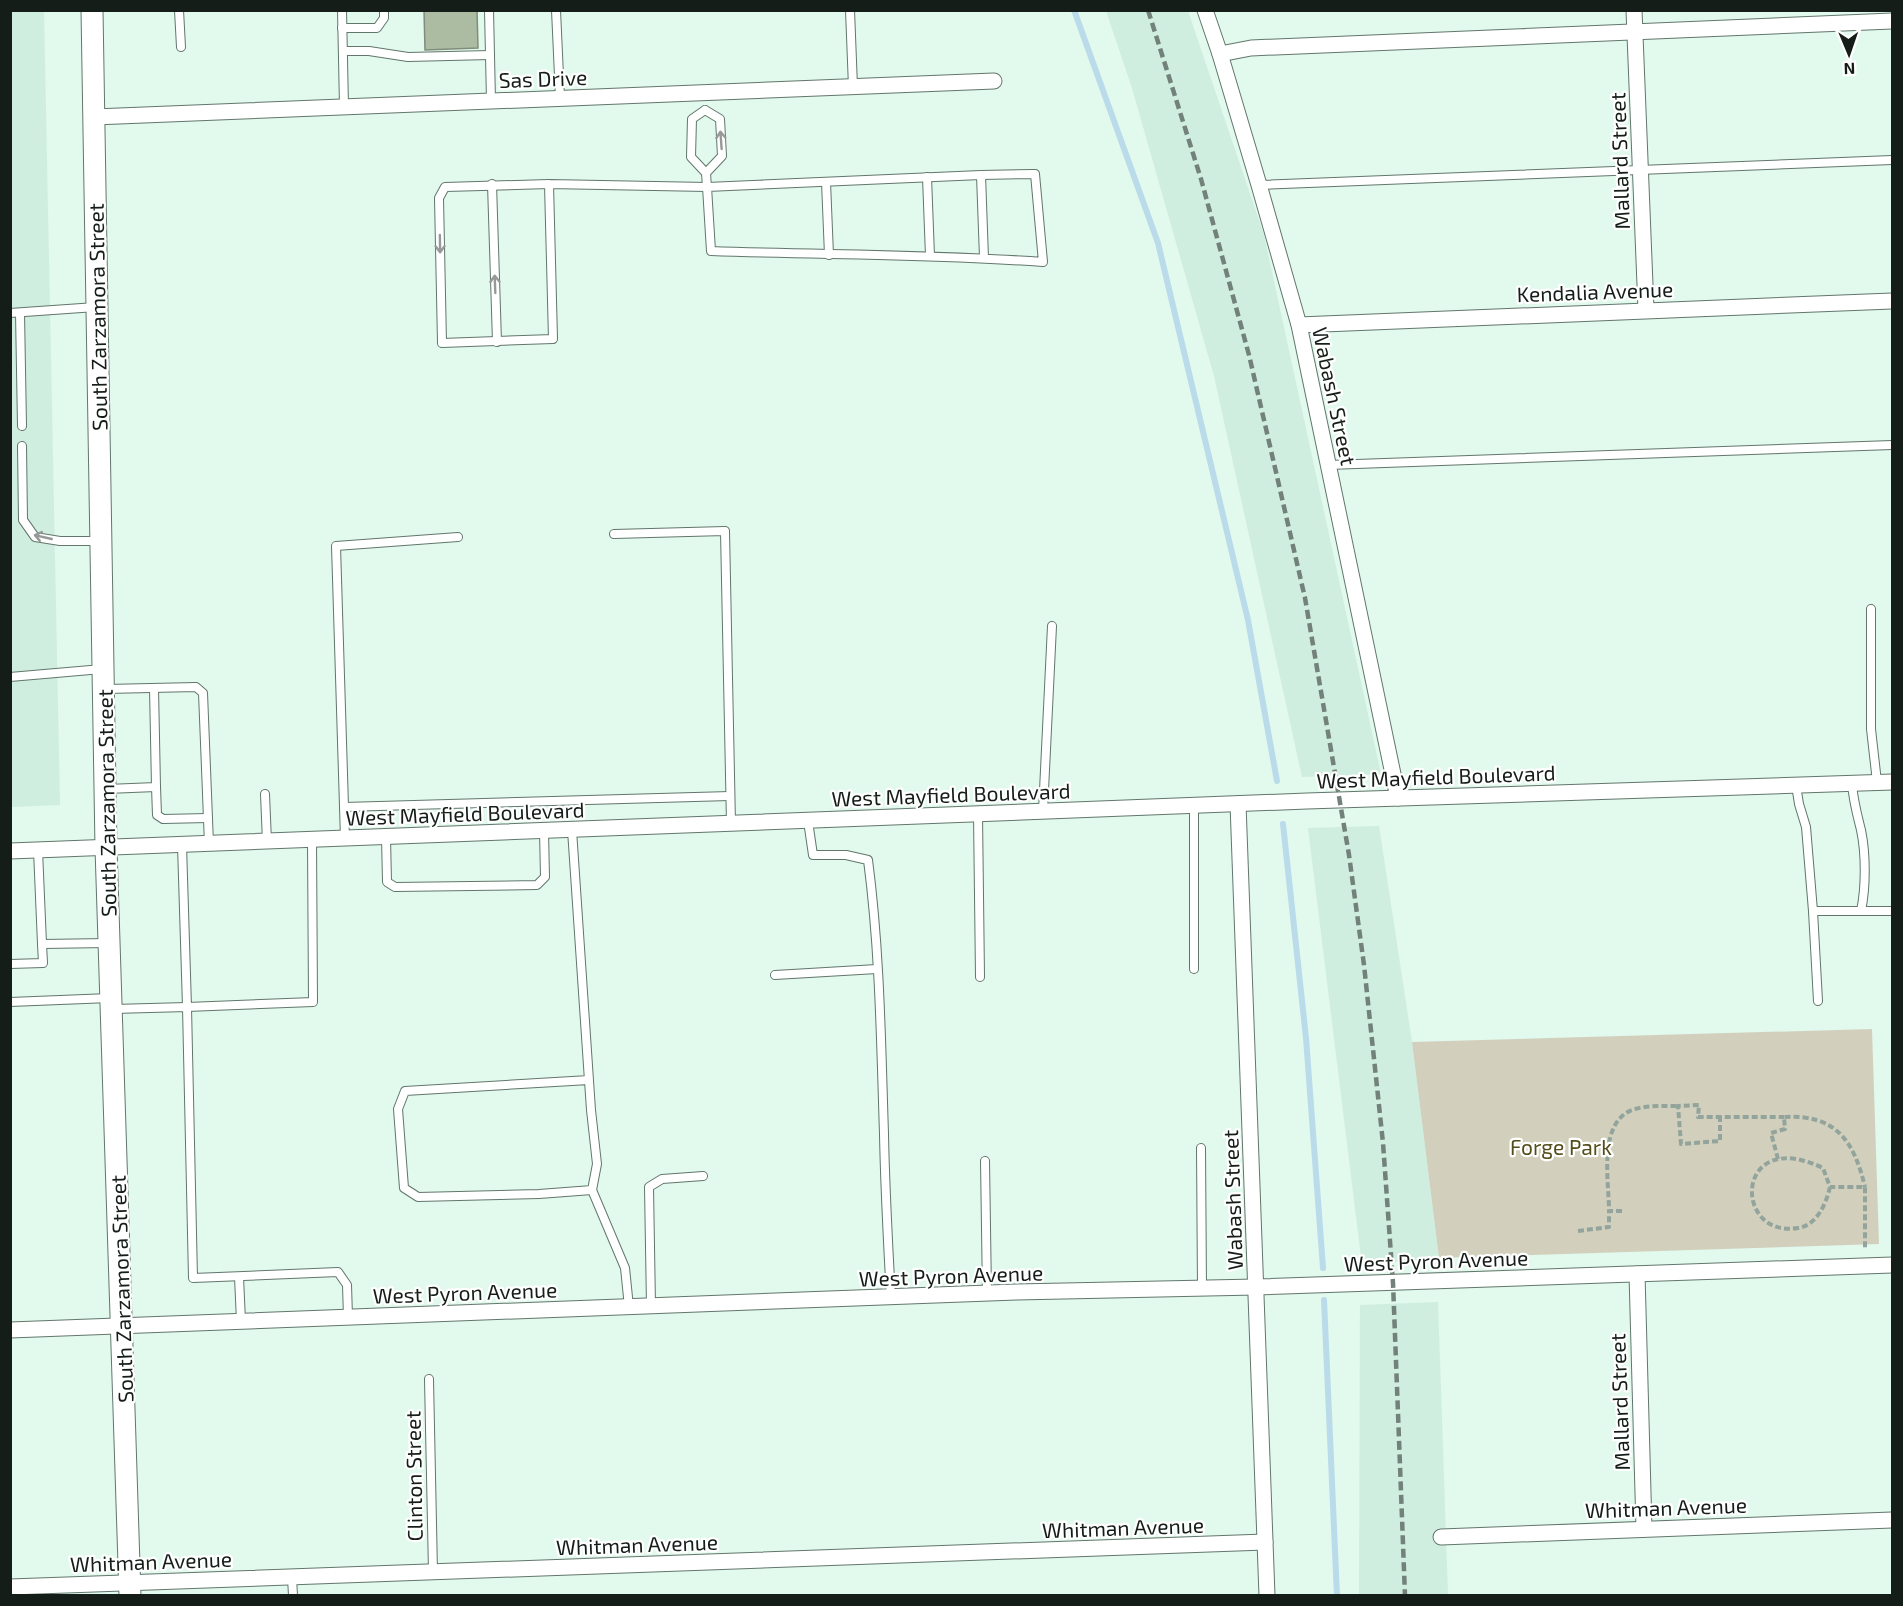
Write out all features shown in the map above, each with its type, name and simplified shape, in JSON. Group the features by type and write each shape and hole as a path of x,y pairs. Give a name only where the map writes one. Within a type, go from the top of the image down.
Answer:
{"main road":[{"name":"South Zarzamora Street","path":"92,10 106,848 130,1589"}],"street":[{"name":"Wabash Street","path":"1205,10 1299,325 1398,798"},
{"name":"Mallard Street","path":"1634,10 1646,310"},
{"path":"1220,54 1251,48 1893,21"},
{"name":"Sas Drive","path":"94,117 994,81"},
{"name":"Kendalia Avenue","path":"1299,325 1893,301"},
{"name":"West Mayfield Boulevard","path":"10,851 1194,805 1885,782"},
{"name":"Wabash Street","path":"1238,804 1267,1596"},
{"name":"West Pyron Avenue","path":"10,1330 987,1294 1893,1265"},
{"name":"Mallard Street","path":"1637,1274 1644,1529"},
{"name":"Whitman Avenue","path":"1441,1537 1893,1520"},
{"name":"Whitman Avenue","path":"10,1587 130,1589 292,1577 1265,1542"}],"lane":[{"path":"179,10 181,47"},
{"path":"342,10 344,107"},
{"path":"342,28 377,28 384,18 384,10"},
{"path":"489,10 491,101"},
{"path":"556,10 560,98"},
{"path":"850,10 853,87"},
{"path":"343,51 376,51 408,57 490,55"},
{"path":"705,110 706,92"},
{"path":"705,110 720,118 722,156 706,173"},
{"path":"549,184 553,339 442,343 439,198 445,187 549,184 707,187 1035,174 1043,262 930,256 711,251 707,187 706,173 691,158 692,119 705,110"},
{"path":"1259,185 1893,160"},
{"path":"981,175 984,258"},
{"path":"927,177 930,256"},
{"path":"826,182 829,255"},
{"path":"492,184 498,342"},
{"path":"10,313 97,307"},
{"path":"20,313 22,426"},
{"path":"1328,465 1893,445"},
{"path":"22,446 23,520 35,537 60,541 101,541"},
{"path":"614,534 725,531 731,824"},
{"path":"345,839 336,546 458,537"},
{"path":"1871,609 1871,729 1885,782"},
{"path":"1043,811 1052,626"},
{"path":"10,677 103,679 154,688 196,687 203,693 209,844"},
{"path":"154,688 157,815 163,819 208,818"},
{"path":"1852,783 1854,805 1861,832 1865,891 1861,911"},
{"path":"1796,785 1806,827 1818,1001"},
{"path":"105,789 156,787"},
{"path":"265,794 267,842"},
{"path":"344,807 730,796"},
{"path":"1194,805 1194,969"},
{"path":"978,814 980,977"},
{"path":"808,821 813,855 846,855 868,860 873,898 882,1046 891,1298"},
{"path":"572,830 597,1164 592,1190 625,1268 629,1307"},
{"path":"386,837 387,882 395,887 537,885 545,877 544,831"},
{"path":"10,1002 187,1007 313,1002 312,840"},
{"path":"182,845 193,1278 338,1272 347,1285 348,1317"},
{"path":"10,964 43,963 38,850"},
{"path":"1813,911 1893,911"},
{"path":"42,944 109,943"},
{"path":"775,975 877,969"},
{"path":"589,1080 405,1091 398,1109 404,1188 418,1197 539,1194 592,1190"},
{"path":"1201,1148 1202,1288"},
{"path":"985,1161 987,1294"},
{"path":"651,1306 649,1187 662,1179 703,1176"},
{"path":"239,1277 241,1321"},
{"name":"Clinton Street","path":"429,1379 433,1572"},
{"path":"292,1577 293,1596"}],"path":[{"path":"1578,1231 1609,1227 1607,1147 1610,1133 1621,1119 1633,1109 1699,1105 1698,1117 1797,1116 1823,1123 1845,1138 1855,1152 1865,1187 1865,1237"},
{"path":"1678,1106 1681,1144 1720,1141 1720,1116"},
{"path":"1778,1159 1771,1133 1785,1129 1784,1117"},
{"path":"1784,1157 1804,1159 1823,1168 1830,1187 1826,1205 1807,1226 1783,1230 1770,1224 1754,1208 1752,1197 1754,1181 1760,1169 1770,1161 1784,1157"},
{"path":"1830,1187 1865,1187"},
{"path":"1609,1211 1622,1211"}],"shaded area":[{"path":"10,11 44,11 60,805 11,807"},
{"path":"1106,11 1188,11 1264,235 1381,774 1302,777 1214,376 1132,88"},
{"path":"1379,826 1412,1042 1439,1258 1362,1265 1308,828"},
{"path":"1438,1302 1448,1595 1359,1596 1360,1305"}],"green space":[{"name":"Forge Park","path":"1872,1029 1879,1244 1439,1258 1412,1042"}],"building":[{"path":"424,10 477,10 478,48 425,50"}],"waterway":[{"path":"1074,10 1158,243 1248,620 1277,781"},
{"path":"1283,824 1306,1038 1323,1268"},
{"path":"1324,1300 1337,1596"}],"railway":[{"path":"1148,10 1201,179 1249,355 1305,598 1349,855 1364,965 1383,1143 1393,1283 1405,1596"}]}
